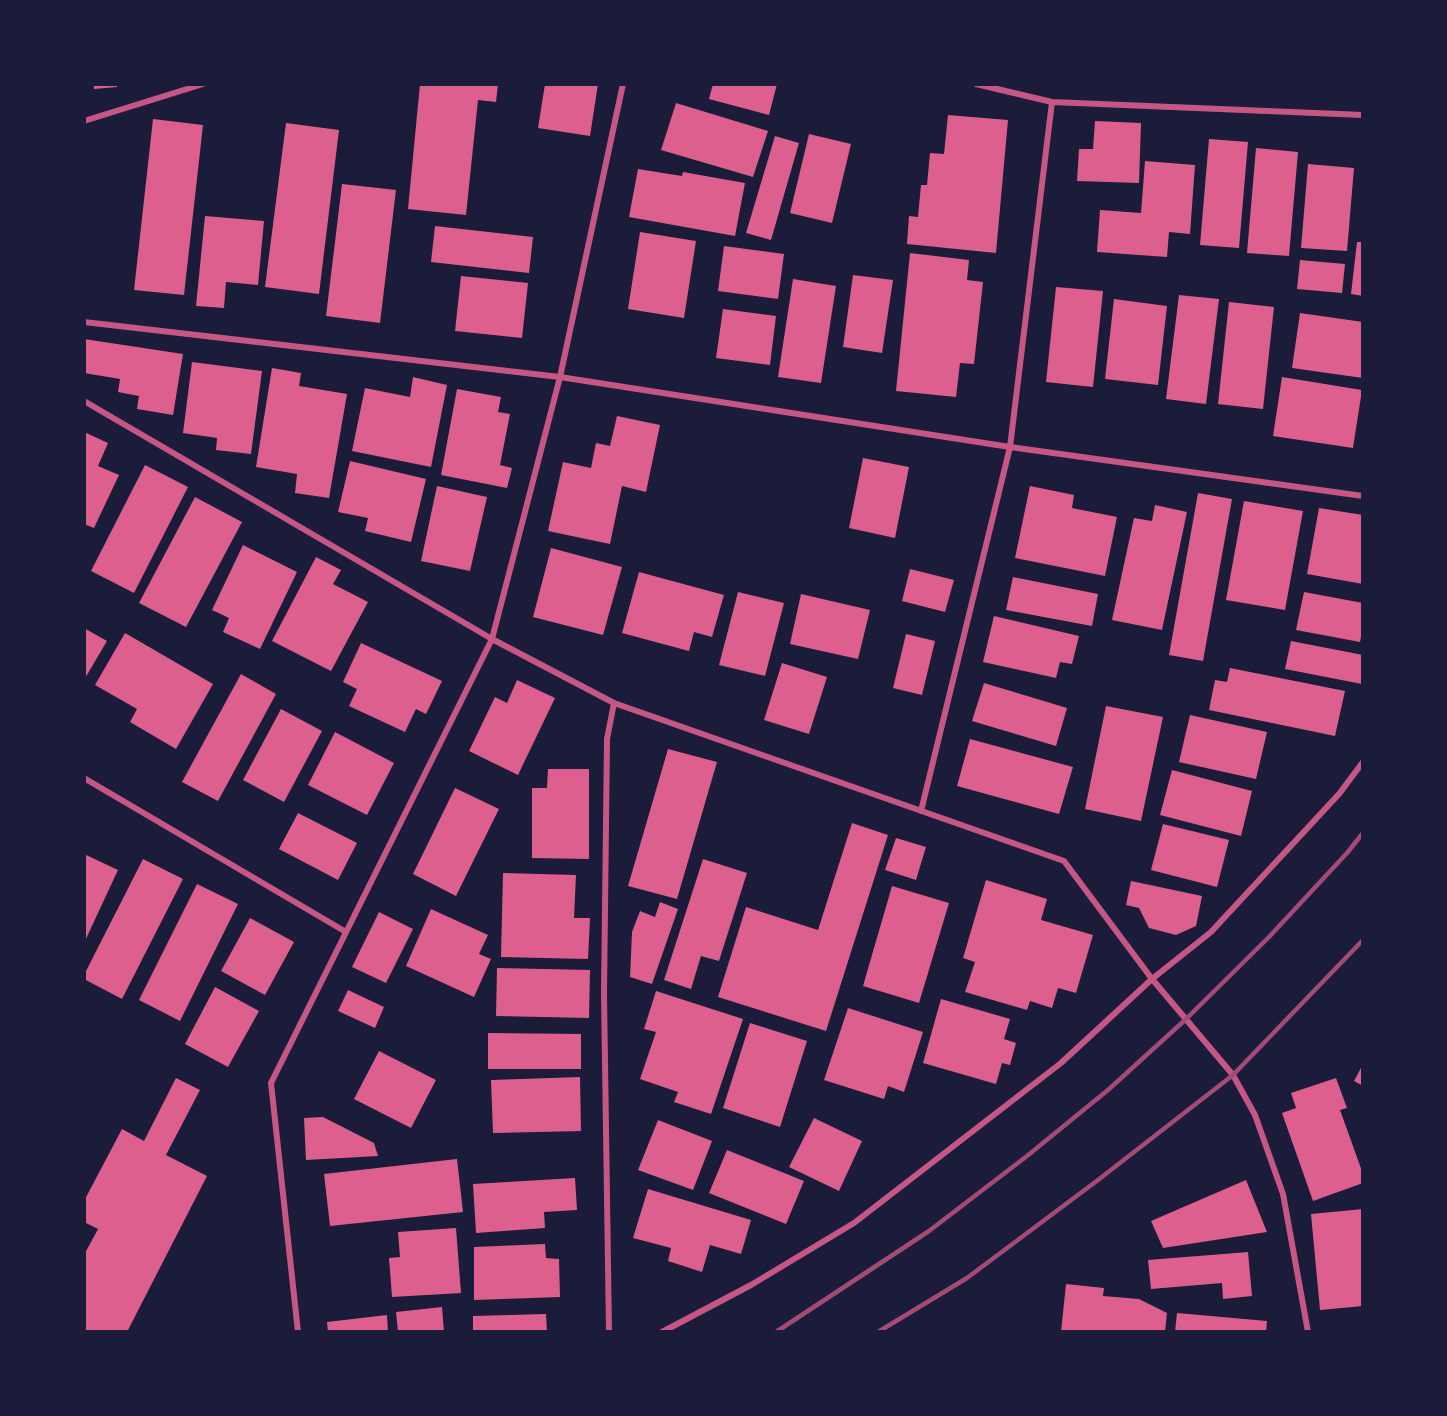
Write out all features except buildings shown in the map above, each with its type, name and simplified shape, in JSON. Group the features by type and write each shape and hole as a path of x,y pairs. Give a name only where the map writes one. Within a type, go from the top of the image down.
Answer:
{"street":[{"path":"84,121 203,84"},
{"path":"298,1332 271,1083 492,639 560,377 623,84"},
{"path":"976,84 1052,102 1363,115"},
{"path":"921,811 1010,447 1052,102"},
{"path":"84,322 560,377 1010,447 1363,496"},
{"path":"84,401 492,639 614,703 1064,861 1152,979 1233,1076 1255,1115 1283,1194 1308,1332"},
{"path":"609,1332 604,994 607,739 614,703"},
{"path":"662,1332 751,1285 854,1222 1061,1063 1152,979 1211,932 1339,794 1363,762"},
{"path":"84,778 346,933"}],"railway":[{"path":"776,1332 929,1231 1108,1090 1185,1020 1269,937 1363,833"},
{"path":"878,1332 967,1278 1233,1075 1363,940"}]}
